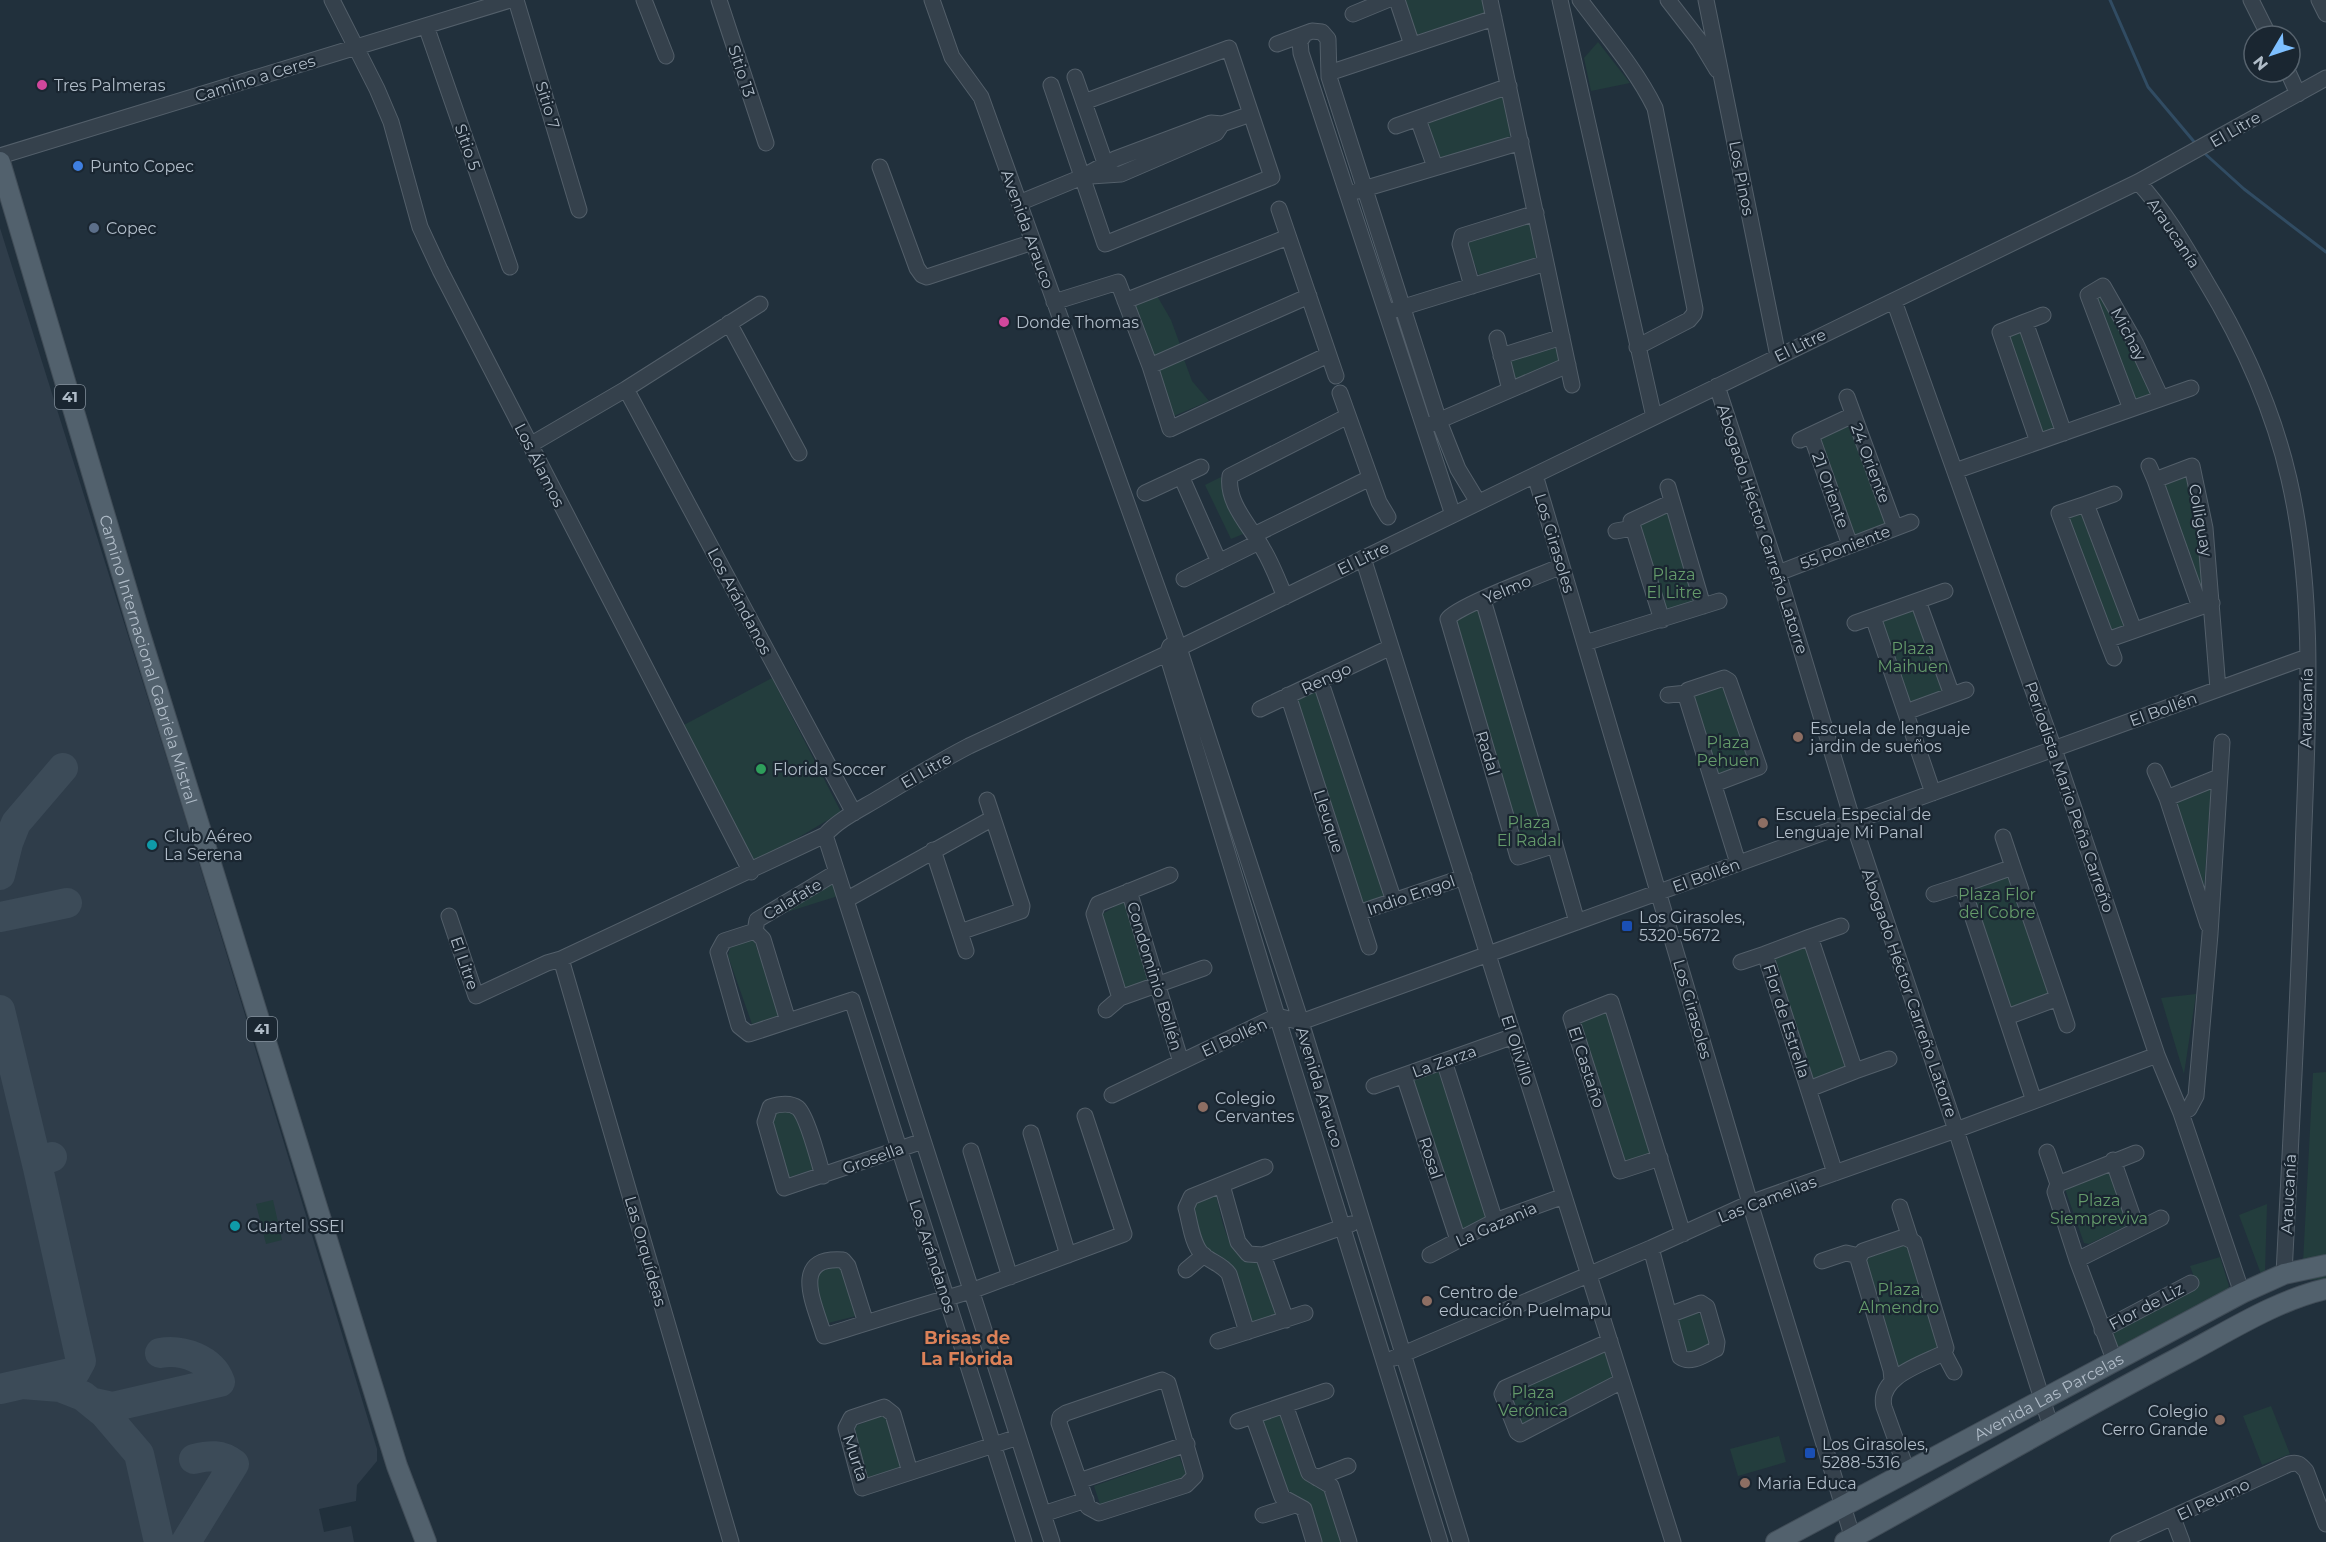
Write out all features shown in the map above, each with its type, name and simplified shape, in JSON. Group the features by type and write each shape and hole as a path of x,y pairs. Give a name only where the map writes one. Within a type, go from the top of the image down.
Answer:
{"main road":[{"name":"Camino Internacional Gabriela Mistral","path":"0,162 142,641 397,1466"},
{"name":"Avenida Las Parcelas","path":"1776,1542 2242,1293 2284,1274 2326,1265"},
{"name":"Avenida Las Parcelas","path":"1850,1541 2105,1397 2290,1299 2326,1289"},
{"path":"2091,1374 2105,1397"},
{"name":"41","path":"397,1466 415,1542"},
{"name":"41","path":"397,1466 426,1542"}],"street":[{"name":"Los Álamos","path":"332,0 391,122 420,227 440,270 751,872"},
{"name":"Camino a Ceres","path":"0,156 510,0"},
{"name":"Sitio 7","path":"516,0 579,210"},
{"path":"644,0 666,56"},
{"name":"Sitio 13","path":"719,0 766,142"},
{"name":"Avenida Arauco","path":"932,0 952,57 981,97 1173,645 1300,1022 1461,1542"},
{"path":"1353,14 1387,0"},
{"path":"1397,0 1412,45"},
{"path":"1490,0 1572,385"},
{"path":"1560,0 1654,417"},
{"path":"1580,0 1645,87 1655,108 1695,309 1694,315 1689,320 1637,347"},
{"path":"1668,0 1699,40 1723,81"},
{"name":"Los Pinos","path":"1706,0 1778,356"},
{"path":"2251,0 2264,24"},
{"path":"2319,0 2326,14"},
{"path":"1329,73 1494,18"},
{"name":"Sitio 5","path":"426,26 510,267"},
{"path":"1277,44 1312,31 1322,32 1328,39 1329,73 1402,307 1439,421 1458,469 1478,502"},
{"path":"1305,34 1300,41 1301,53 1453,515"},
{"path":"1051,85 1106,244 1272,177 1229,48 1084,102"},
{"path":"1076,77 1107,170"},
{"name":"El Litre","path":"449,916 476,996 547,963 561,959 751,872 825,835 854,813 936,764 1173,645 1285,597 2138,182 2326,78"},
{"path":"2293,84 2298,94"},
{"path":"1396,126 1509,87"},
{"path":"1019,203 1082,177 1107,170 1115,159 1211,123 1222,124 1251,114"},
{"path":"1418,118 1435,167"},
{"path":"1347,194 1521,142"},
{"path":"880,167 917,268 922,275 927,277 1033,242"},
{"name":"Araucanía","path":"2138,182 2164,215 2214,295 2246,356 2274,428 2289,477 2297,520 2306,598 2307,657 2301,911 2284,1274"},
{"path":"1279,208 1336,376"},
{"path":"1472,286 1460,244 1462,236 1536,213"},
{"path":"1125,301 1288,237"},
{"path":"1385,312 1546,263"},
{"path":"1054,302 1118,282 1150,366 1170,429 1328,355"},
{"name":"Michay","path":"2131,409 2082,297 2103,286 2136,344 2161,398"},
{"path":"1150,366 1309,296"},
{"name":"Periodista Mario Peña Carreño","path":"1894,301 2054,749 2157,1055 2181,1113 2242,1293"},
{"path":"530,445 626,389 759,304"},
{"path":"2038,442 2000,332 2043,315"},
{"path":"2025,322 2064,433"},
{"path":"729,323 799,453"},
{"path":"1501,356 1562,337"},
{"path":"1497,338 1510,390"},
{"path":"1423,427 1568,365"},
{"name":"Abogado Héctor Carreño Latorre","path":"1717,386 1778,573 1853,822 1956,1130 2051,1427"},
{"path":"1955,471 2191,388"},
{"name":"Los Arándanos","path":"626,389 854,813"},
{"path":"1340,393 1379,502 1388,517"},
{"name":"24 Oriente","path":"1847,397 1896,528"},
{"name":"21 Oriente","path":"1850,545 1805,438 1853,415"},
{"path":"1285,597 1274,569 1239,512 1229,484 1230,476 1348,416"},
{"name":"Colliguay","path":"2206,605 2152,473 2195,463 2192,466 2205,528 2206,605 2218,689"},
{"path":"1145,493 1201,467"},
{"name":"Los Girasoles","path":"1535,475 1842,1506 1850,1541"},
{"path":"1181,476 1219,562"},
{"path":"1184,579 1370,478"},
{"path":"2114,494 2059,513 2114,658"},
{"path":"1616,531 1632,525 1670,495 1703,606"},
{"path":"2086,504 2134,630"},
{"name":"55 Poniente","path":"1778,573 1911,522"},
{"path":"1632,525 1662,620"},
{"name":"El Olivillo","path":"1363,558 1673,1542"},
{"name":"Yelmo","path":"1451,614 1562,566"},
{"path":"1856,623 1945,591"},
{"path":"1483,600 1576,922"},
{"path":"1585,643 1719,601"},
{"path":"1905,711 1959,692 1918,601"},
{"path":"2107,639 2206,605"},
{"name":"Radal","path":"1451,614 1448,620 1518,857 1555,845"},
{"path":"1873,617 1933,793"},
{"name":"Avenida Arauco","path":"1173,645 1277,1016 1440,1542"},
{"name":"Rengo","path":"1260,709 1391,647"},
{"name":"El Bollén","path":"1112,1095 1277,1016 1300,1022 2307,657"},
{"path":"1668,695 1688,691 1724,678 1730,681 1759,767 1714,784"},
{"path":"1320,680 1394,901"},
{"path":"1688,691 1686,696 1738,863"},
{"name":"Lleuque","path":"1288,696 1369,947"},
{"path":"2181,1113 2189,1109 2196,1096 2211,934 2222,742"},
{"path":"2156,771 2211,934"},
{"path":"2167,798 2219,777"},
{"path":"960,932 1021,911 1022,906 987,800"},
{"path":"846,900 993,818"},
{"name":"Los Arándanos","path":"825,835 1052,1542"},
{"path":"2003,837 2067,1025"},
{"path":"933,850 966,951"},
{"path":"1934,894 2013,867"},
{"name":"Calafate","path":"755,931 757,920 837,872"},
{"path":"1120,998 1094,914 1098,904 1170,875"},
{"name":"Indio Engol","path":"1359,914 1464,877"},
{"path":"1962,885 2034,1101"},
{"name":"Condominio Bollén","path":"1129,891 1181,1062"},
{"name":"Flor de Estrella","path":"1741,962 1841,926"},
{"name":"Calafate","path":"755,931 724,940 718,952 739,1026 749,1034 852,1000"},
{"name":"Calafate","path":"755,931 764,939 789,1021"},
{"path":"1810,937 1855,1071"},
{"name":"Flor de Estrella","path":"1765,954 1835,1173"},
{"name":"Las Orquídeas","path":"561,959 731,1542"},
{"path":"1106,1010 1120,998 1204,968"},
{"path":"852,1000 869,974"},
{"path":"2007,1017 2058,999"},
{"name":"Los Arándanos","path":"852,1000 1024,1542"},
{"name":"El Castaño","path":"1660,1158 1620,1171 1571,1017 1611,1002 1660,1158 1683,1234"},
{"name":"La Zarza","path":"1374,1086 1514,1036"},
{"name":"Las Camelias","path":"1385,1362 1750,1203 2157,1055"},
{"name":"Flor de Estrella","path":"1809,1089 1889,1059"},
{"path":"1444,1061 1495,1221"},
{"name":"Rosal","path":"1404,1076 1458,1240"},
{"name":"Grosella","path":"823,1176 804,1117 797,1107 783,1103 770,1107 765,1122 784,1188 823,1176 923,1141"},
{"path":"866,1323 849,1266 843,1260 816,1265 808,1280 824,1336 971,1291 1124,1234 1085,1116"},
{"path":"1031,1133 1068,1255"},
{"path":"971,1151 1010,1276"},
{"path":"2047,1152 2058,1184 2055,1192 2077,1260 2115,1362"},
{"path":"2058,1184 2113,1160 2136,1153"},
{"path":"2113,1160 2138,1229"},
{"path":"1247,1332 1229,1274 1224,1267 1204,1255 1196,1244 1185,1208 1191,1197 1265,1167"},
{"path":"1222,1185 1238,1242 1248,1254 1263,1255 1360,1220"},
{"name":"La Gazania","path":"1430,1255 1495,1221 1564,1196"},
{"path":"1900,1208 1910,1238 1914,1242 1946,1348 1944,1353 1892,1380 1884,1390 1882,1398 1907,1472"},
{"path":"2077,1260 2161,1218"},
{"path":"1892,1380 1859,1257 1863,1251 1904,1237 1910,1238"},
{"path":"1651,1248 1669,1315"},
{"path":"1822,1261 1846,1253 1859,1257"},
{"path":"1186,1270 1204,1255"},
{"path":"1263,1255 1286,1320"},
{"name":"Flor de Liz","path":"2102,1330 2191,1283"},
{"path":"1218,1341 1305,1313"},
{"path":"1610,1341 1505,1388 1503,1394 1517,1432 1520,1434 1623,1381"},
{"path":"1944,1353 1954,1372"},
{"path":"1162,1380 1168,1383 1196,1472 1195,1476 1186,1485 1099,1513 1088,1507 1079,1481 1059,1423 1060,1417 1076,1409 1162,1380"},
{"path":"1238,1421 1326,1390"},
{"path":"1285,1405 1309,1473 1331,1486 1349,1542"},
{"name":"Murta","path":"910,1472 893,1414 884,1407 851,1418 846,1428 862,1488 1018,1437"},
{"path":"1253,1416 1282,1497 1304,1509 1314,1542"},
{"path":"1079,1481 1187,1444"},
{"name":"El Peumo","path":"2118,1542 2289,1464 2301,1464 2306,1471 2326,1524"},
{"path":"1317,1478 1348,1467"},
{"path":"1043,1514 1086,1500"},
{"path":"1263,1515 1295,1504"},
{"path":"2173,1518 2181,1542"}],"shaded area":[{"path":"0,228 180,801 377,1449 377,1461 357,1485 356,1501 319,1509 324,1532 351,1526 354,1542 0,1542"}],"green space":[{"path":"1403,0 1483,0 1486,13 1416,35"},
{"path":"1598,42 1630,83 1591,91 1584,58"},
{"path":"1503,94 1515,135 1438,160 1426,120"},
{"path":"1529,220 1537,258 1479,276 1466,240"},
{"path":"2102,292 2157,397 2132,404 2093,298"},
{"path":"1156,294 1171,320 1182,350 1151,364 1127,305"},
{"path":"2024,327 2059,428 2038,435 2003,335"},
{"path":"1558,344 1561,362 1514,383 1507,359"},
{"path":"1182,354 1192,381 1209,401 1174,416 1152,367"},
{"path":"1844,425 1850,427 1886,523 1882,529 1856,539 1850,534 1819,442 1822,436"},
{"path":"2186,474 2200,531 2206,590 2201,591 2162,484"},
{"path":"1221,477 1248,532 1231,539 1205,485"},
{"name":"Plaza El Litre","path":"1666,509 1671,512 1699,600 1667,614 1661,610 1639,522"},
{"path":"2084,513 2127,626 2110,633 2066,519"},
{"name":"Plaza El Radal","path":"1480,605 1550,842 1518,853 1451,618"},
{"name":"Plaza Maihuen","path":"1911,608 1918,610 1945,694 1907,703 1881,618"},
{"name":"Florida Soccer","path":"772,678 841,812 753,865 682,726"},
{"name":"Plaza Pehuen","path":"1722,681 1751,765 1721,777 1715,775 1692,691"},
{"path":"1316,690 1386,898 1362,905 1296,699"},
{"path":"2211,789 2204,887 2175,801"},
{"name":"Plaza Flor del Cobre","path":"2010,874 2050,995 2010,1009 1970,890"},
{"path":"833,878 838,896 771,917"},
{"path":"1125,900 1150,983 1125,990 1101,915"},
{"path":"750,938 754,940 780,1016 752,1024 728,956 730,948"},
{"path":"1806,944 1848,1068 1812,1081 1772,956"},
{"path":"2196,994 2184,1074 2161,998"},
{"path":"1606,1009 1652,1153 1624,1162 1577,1021"},
{"path":"1438,1070 1487,1216 1482,1223 1464,1231 1460,1226 1410,1082 1415,1075"},
{"path":"2326,1072 2326,1279 2310,1280 2303,1263 2313,1073"},
{"path":"783,1108 798,1115 814,1169 787,1178 771,1120 775,1112"},
{"name":"Plaza Siempreviva","path":"2111,1167 2131,1220 2126,1226 2089,1244 2084,1243 2064,1186"},
{"path":"1215,1191 1223,1225 1232,1246 1239,1255 1259,1263 1277,1314 1251,1322 1229,1265 1203,1244 1190,1210 1194,1202"},
{"path":"273,1200 282,1240 266,1244 256,1204"},
{"path":"2267,1204 2265,1273 2261,1274 2239,1215"},
{"name":"Plaza Almendro","path":"1910,1243 1939,1346 1894,1370 1864,1252"},
{"path":"2220,1257 2229,1286 2226,1294 2123,1349 2117,1346 2113,1337 2115,1332 2198,1288 2190,1266"},
{"path":"841,1266 860,1315 828,1323 813,1281 819,1270"},
{"path":"1696,1311 1707,1328 1710,1347 1688,1357 1674,1325 1678,1318"},
{"name":"Plaza Verónica","path":"1605,1350 1613,1381 1522,1430 1505,1392"},
{"path":"2271,1406 2290,1454 2262,1465 2243,1416"},
{"path":"1282,1412 1301,1474 1325,1487 1343,1542 1322,1542 1311,1508 1286,1489 1261,1419"},
{"path":"880,1416 887,1417 904,1469 867,1480 855,1431 856,1426"},
{"path":"1779,1436 1786,1462 1738,1476 1730,1449"},
{"path":"1179,1456 1187,1477 1101,1507 1094,1486"}],"waterway":[{"path":"2110,0 2148,87 2196,144"},
{"path":"2202,151 2244,189 2326,252"}],"taxiway":[{"path":"0,875 16,823 63,768"},
{"path":"0,917 67,903"},
{"path":"0,1010 38,1168 39,1163"},
{"path":"22,1384 75,1372 81,1361 38,1168 41,1161 52,1157"},
{"path":"94,1403 112,1407 220,1382 210,1367 195,1357 187,1354 160,1353"},
{"path":"0,1389 22,1384 60,1387 83,1396 104,1413 139,1454 159,1542"},
{"path":"186,1542 234,1464 225,1458 215,1456 194,1459"}],"place":[{"name":"Tres Palmeras","path":"42,85"},
{"name":"Punto Copec","path":"78,166"},
{"name":"Copec","path":"94,228"},
{"name":"Donde Thomas","path":"1004,322"},
{"name":"Escuela de lenguaje jardin de sueños","path":"1798,737"},
{"name":"Florida Soccer","path":"761,769"},
{"name":"Escuela Especial de Lenguaje Mi Panal","path":"1763,823"},
{"name":"Club Aéreo La Serena","path":"152,845"},
{"name":"Los Girasoles, 5320-5672","path":"1627,926"},
{"name":"Colegio Cervantes","path":"1203,1107"},
{"name":"Cuartel SSEI","path":"235,1226"},
{"name":"Centro de educación Puelmapu","path":"1427,1301"},
{"name":"Colegio Cerro Grande","path":"2220,1420"},
{"name":"Los Girasoles, 5288-5316","path":"1810,1453"},
{"name":"Maria Educa","path":"1745,1483"}],"district":[{"name":"Brisas de La Florida","path":"967,1348"}]}
